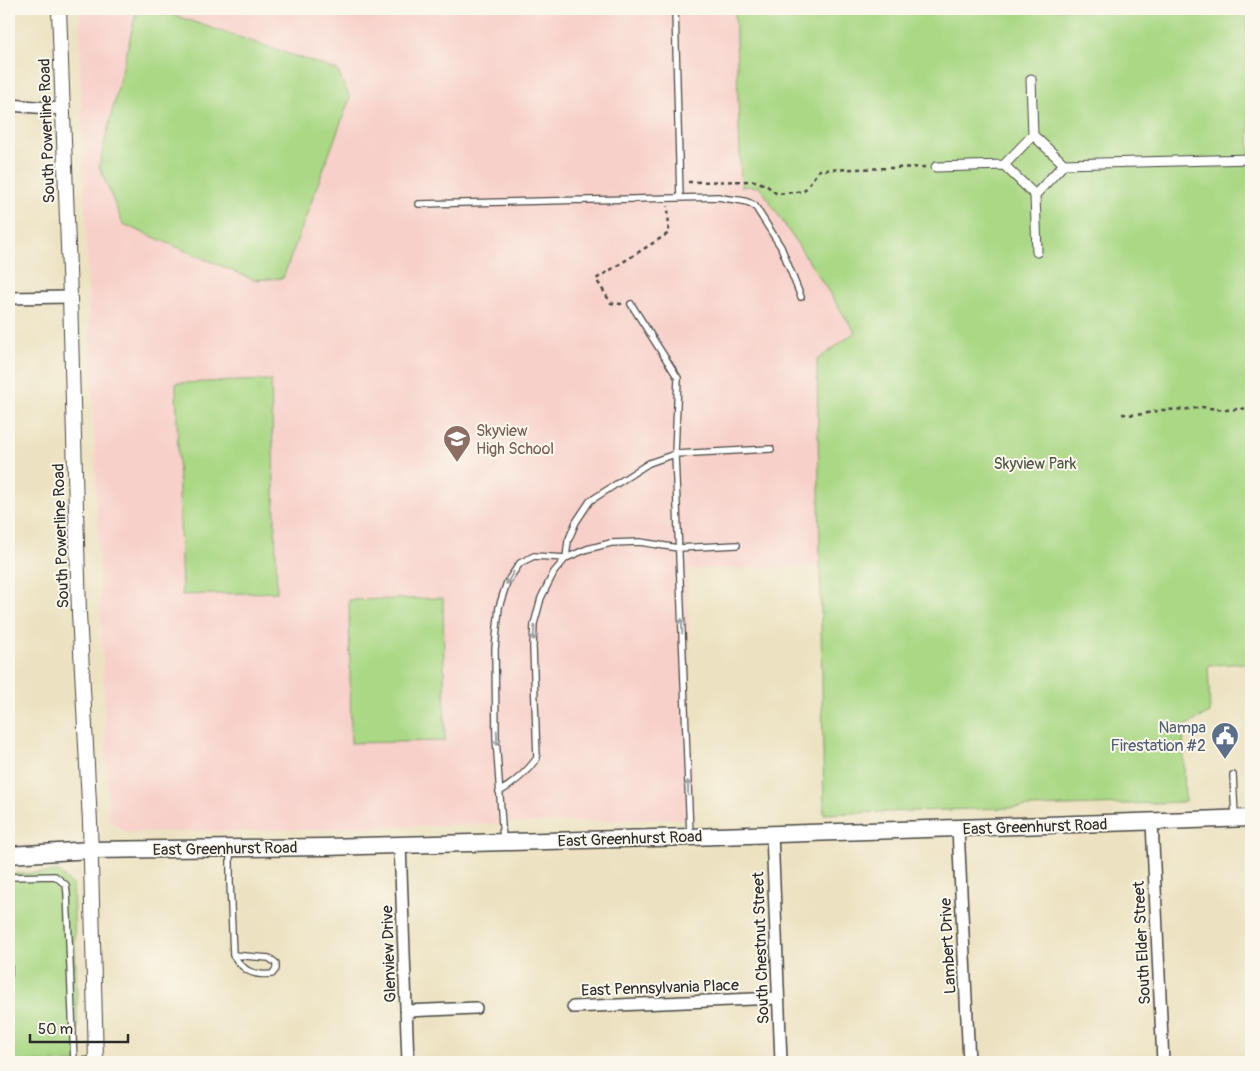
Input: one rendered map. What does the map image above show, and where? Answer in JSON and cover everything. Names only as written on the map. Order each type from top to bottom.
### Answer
[{"type":"main road","name":"East Greenhurst Road","points":[[9,856],[90,850],[690,837],[1243,819]]},
{"type":"street","name":"South Powerline Road","points":[[59,9],[96,1061]]},
{"type":"street","points":[[1031,79],[1033,135],[1064,164],[1251,159]]},
{"type":"street","points":[[9,106],[62,109]]},
{"type":"street","points":[[936,167],[1004,165],[1033,135]]},
{"type":"street","points":[[1035,195],[1064,164]]},
{"type":"street","points":[[1004,165],[1035,195],[1037,252]]},
{"type":"street","points":[[9,298],[70,297]]},
{"type":"street","name":"South Elder Street","points":[[1152,822],[1163,1062]]},
{"type":"street","name":"Lambert Drive","points":[[958,828],[969,1062]]},
{"type":"street","name":"South Chestnut Street","points":[[772,833],[781,1062]]},
{"type":"street","name":"Glenview Drive","points":[[400,844],[408,1062]]},
{"type":"street","name":"East Pennsylvania Place","points":[[573,1007],[778,998]]},
{"type":"street","points":[[406,1011],[476,1008]]},
{"type":"lane","points":[[674,9],[680,198]]},
{"type":"lane","points":[[419,204],[719,197],[750,202],[755,206],[781,248],[801,297]]},
{"type":"lane","points":[[631,304],[678,378],[675,454],[690,837]]},
{"type":"lane","points":[[566,558],[568,541],[576,522],[590,501],[649,463],[675,454],[771,449]]},
{"type":"lane","points":[[499,792],[515,783],[529,770],[537,758],[533,647],[534,624],[541,598],[554,572],[566,558],[587,549],[611,543],[640,542],[678,548],[737,545]]},
{"type":"lane","points":[[503,842],[496,738],[495,649],[498,607],[507,582],[520,563],[534,556],[566,558]]},
{"type":"lane","points":[[1233,775],[1243,819]]},
{"type":"lane","points":[[230,848],[233,955],[240,965],[249,972],[261,975],[272,974],[276,969],[276,963],[269,958],[233,955]]},
{"type":"lane","points":[[9,876],[55,876],[66,885],[74,1061]]},
{"type":"lane","points":[[9,964],[9,975]]},
{"type":"lane","points":[[61,1062],[96,1061]]},
{"type":"path","points":[[679,182],[756,181],[766,185],[777,194],[781,194],[804,191],[819,170],[936,167]]},
{"type":"path","points":[[631,304],[611,303],[596,279],[669,233],[667,198]]},
{"type":"path","points":[[1122,414],[1137,415],[1162,410],[1202,407],[1231,410],[1251,408]]},
{"type":"shaded area","name":"Skyview High School","points":[[80,9],[735,9],[741,186],[760,187],[855,332],[817,360],[820,566],[687,570],[694,818],[255,831],[126,832],[109,820],[80,71]]},
{"type":"green space","points":[[137,9],[155,9],[337,70],[350,98],[283,278],[254,280],[123,224],[99,166]]},
{"type":"green space","name":"Skyview Park","points":[[735,9],[1246,9],[1251,219],[1251,663],[1208,665],[1210,713],[1183,727],[1185,802],[824,814],[817,360],[855,332],[760,187],[741,186]]},
{"type":"green space","points":[[271,380],[277,592],[182,595],[176,383]]},
{"type":"green space","points":[[443,598],[445,741],[351,743],[349,600]]},
{"type":"green space","points":[[59,872],[73,886],[79,1062],[9,1062],[9,874]]},
{"type":"place","name":"Skyview High School","points":[[457,463]]},
{"type":"place","name":"Nampa Firestation #2","points":[[1225,760]]}]
